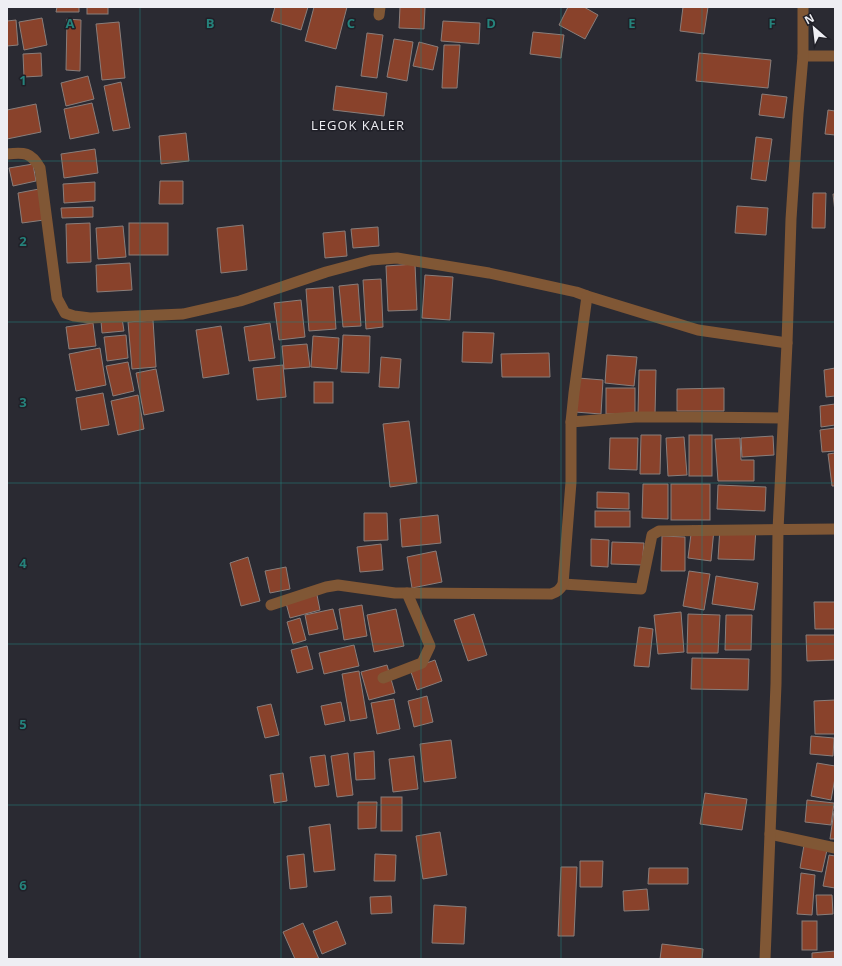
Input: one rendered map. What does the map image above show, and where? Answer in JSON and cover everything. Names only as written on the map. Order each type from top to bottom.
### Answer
[{"type":"street","points":[[765,959],[776,684],[778,530],[791,220],[803,56],[803,7]]},
{"type":"street","points":[[803,56],[835,56]]},
{"type":"street","points":[[7,154],[19,153],[32,156],[40,168],[57,298],[65,313],[74,316],[90,318],[183,314],[240,301],[326,272],[370,260],[397,258],[488,273],[576,292],[698,330],[787,343]]},
{"type":"street","points":[[271,605],[326,587],[338,585],[395,593],[551,594],[560,590],[563,584],[571,482],[574,393],[587,296]]},
{"type":"street","points":[[572,422],[635,417],[783,418]]},
{"type":"street","points":[[563,584],[642,589],[652,535],[659,531],[835,529]]},
{"type":"street","points":[[383,678],[422,662],[430,646],[407,593]]},
{"type":"street","points":[[770,834],[835,848]]},
{"type":"building","points":[[57,7],[79,7],[79,12],[56,12]]},
{"type":"building","points":[[87,7],[108,7],[108,14],[87,14]]},
{"type":"building","points":[[275,7],[308,7],[301,30],[271,21]]},
{"type":"building","points":[[314,7],[347,7],[336,49],[305,41]]},
{"type":"building","points":[[400,7],[425,7],[424,29],[399,28]]},
{"type":"building","points":[[568,7],[584,7],[598,15],[585,39],[559,25]]},
{"type":"building","points":[[683,7],[708,7],[704,34],[680,31]]},
{"type":"building","points":[[42,18],[47,45],[24,50],[19,22]]},
{"type":"building","points":[[67,19],[81,20],[80,71],[66,70]]},
{"type":"building","points":[[16,20],[18,45],[7,46],[7,21]]},
{"type":"building","points":[[443,21],[480,23],[479,44],[441,41]]},
{"type":"building","points":[[119,22],[125,78],[102,80],[96,24]]},
{"type":"building","points":[[533,32],[564,35],[561,58],[530,54]]},
{"type":"building","points":[[367,33],[383,35],[377,78],[361,76]]},
{"type":"building","points":[[394,39],[413,42],[407,81],[387,77]]},
{"type":"building","points":[[419,42],[438,47],[433,70],[413,66]]},
{"type":"building","points":[[444,45],[460,45],[457,88],[442,88]]},
{"type":"building","points":[[41,53],[42,76],[24,77],[23,54]]},
{"type":"building","points":[[699,53],[771,60],[768,88],[696,81]]},
{"type":"building","points":[[88,76],[94,99],[66,106],[61,83]]},
{"type":"building","points":[[121,82],[130,128],[113,131],[104,86]]},
{"type":"building","points":[[336,86],[387,93],[384,116],[333,110]]},
{"type":"building","points":[[762,94],[787,97],[784,118],[759,115]]},
{"type":"building","points":[[92,103],[99,133],[70,139],[64,109]]},
{"type":"building","points":[[36,104],[41,132],[7,139],[7,110]]},
{"type":"building","points":[[828,110],[835,111],[835,135],[825,134]]},
{"type":"building","points":[[186,133],[189,161],[161,164],[159,136]]},
{"type":"building","points":[[756,137],[772,139],[766,181],[751,179]]},
{"type":"building","points":[[95,149],[98,173],[64,178],[61,154]]},
{"type":"building","points":[[33,164],[36,181],[13,186],[9,168]]},
{"type":"building","points":[[160,181],[183,181],[183,204],[159,204]]},
{"type":"building","points":[[95,182],[95,201],[64,203],[63,184]]},
{"type":"building","points":[[39,189],[44,220],[22,223],[18,193]]},
{"type":"building","points":[[813,193],[826,193],[825,228],[812,228]]},
{"type":"building","points":[[833,194],[835,194],[835,212]]},
{"type":"building","points":[[737,206],[768,208],[766,235],[735,233]]},
{"type":"building","points":[[93,207],[93,217],[62,218],[61,208]]},
{"type":"building","points":[[90,223],[91,262],[67,263],[66,224]]},
{"type":"building","points":[[129,223],[168,223],[168,255],[129,255]]},
{"type":"building","points":[[243,225],[247,270],[221,273],[217,228]]},
{"type":"building","points":[[123,226],[126,257],[98,259],[96,228]]},
{"type":"building","points":[[378,227],[379,246],[353,248],[351,229]]},
{"type":"building","points":[[345,231],[347,256],[325,258],[323,233]]},
{"type":"building","points":[[130,263],[132,290],[97,292],[96,265]]},
{"type":"building","points":[[415,264],[417,310],[388,311],[386,266]]},
{"type":"building","points":[[425,275],[453,277],[450,320],[422,318]]},
{"type":"building","points":[[381,279],[383,327],[366,329],[363,280]]},
{"type":"building","points":[[358,284],[361,326],[343,327],[339,286]]},
{"type":"building","points":[[333,287],[336,329],[309,331],[306,289]]},
{"type":"building","points":[[301,300],[305,337],[279,340],[274,303]]},
{"type":"building","points":[[122,318],[124,331],[102,333],[101,321]]},
{"type":"building","points":[[153,320],[156,367],[132,369],[128,322]]},
{"type":"building","points":[[93,323],[96,346],[69,349],[66,327]]},
{"type":"building","points":[[270,323],[275,358],[249,361],[244,327]]},
{"type":"building","points":[[221,326],[229,374],[203,378],[196,330]]},
{"type":"building","points":[[463,332],[494,333],[492,363],[462,362]]},
{"type":"building","points":[[126,335],[128,358],[107,361],[104,337]]},
{"type":"building","points":[[343,335],[370,336],[369,373],[341,372]]},
{"type":"building","points":[[313,336],[339,338],[337,369],[311,367]]},
{"type":"building","points":[[307,344],[310,367],[284,369],[282,346]]},
{"type":"building","points":[[100,348],[106,385],[76,391],[69,354]]},
{"type":"building","points":[[549,353],[550,377],[502,377],[501,354]]},
{"type":"building","points":[[607,355],[637,357],[634,386],[605,383]]},
{"type":"building","points":[[381,357],[401,359],[399,388],[379,387]]},
{"type":"building","points":[[128,362],[134,391],[113,396],[106,366]]},
{"type":"building","points":[[283,365],[286,397],[257,400],[253,368]]},
{"type":"building","points":[[835,368],[835,396],[826,397],[824,370]]},
{"type":"building","points":[[156,369],[164,411],[144,415],[136,373]]},
{"type":"building","points":[[639,370],[656,370],[655,415],[638,415]]},
{"type":"building","points":[[578,378],[603,380],[601,414],[575,412]]},
{"type":"building","points":[[314,382],[333,382],[333,403],[314,403]]},
{"type":"building","points":[[606,388],[635,388],[635,414],[606,414]]},
{"type":"building","points":[[724,388],[724,411],[677,411],[677,389]]},
{"type":"building","points":[[103,393],[109,425],[81,430],[76,398]]},
{"type":"building","points":[[138,395],[144,429],[118,435],[111,401]]},
{"type":"building","points":[[835,404],[835,425],[821,427],[820,406]]},
{"type":"building","points":[[409,421],[417,483],[390,487],[383,424]]},
{"type":"building","points":[[835,428],[835,451],[822,452],[820,430]]},
{"type":"building","points":[[641,435],[661,435],[660,474],[640,474]]},
{"type":"building","points":[[689,435],[712,435],[712,476],[689,476]]},
{"type":"building","points":[[773,436],[774,455],[742,457],[741,438]]},
{"type":"building","points":[[684,437],[687,475],[668,476],[666,438]]},
{"type":"building","points":[[610,438],[638,438],[637,470],[609,469]]},
{"type":"building","points":[[740,438],[741,460],[754,460],[754,481],[718,481],[715,439]]},
{"type":"building","points":[[835,453],[835,486],[832,486],[828,454]]},
{"type":"building","points":[[643,484],[668,484],[668,519],[642,518]]},
{"type":"building","points":[[671,484],[710,484],[710,520],[671,520]]},
{"type":"building","points":[[718,485],[766,487],[765,511],[717,509]]},
{"type":"building","points":[[597,492],[629,493],[629,509],[597,508]]},
{"type":"building","points":[[595,511],[630,511],[630,527],[595,527]]},
{"type":"building","points":[[364,513],[387,513],[388,540],[364,541]]},
{"type":"building","points":[[438,515],[441,543],[402,547],[400,519]]},
{"type":"building","points":[[692,526],[714,529],[711,561],[688,558]]},
{"type":"building","points":[[720,527],[756,528],[754,560],[718,559]]},
{"type":"building","points":[[662,536],[685,537],[685,571],[661,571]]},
{"type":"building","points":[[591,539],[609,540],[608,567],[591,566]]},
{"type":"building","points":[[612,542],[644,543],[642,565],[611,564]]},
{"type":"building","points":[[381,544],[383,570],[360,572],[357,547]]},
{"type":"building","points":[[436,551],[442,582],[412,588],[407,557]]},
{"type":"building","points":[[248,557],[260,601],[241,606],[230,563]]},
{"type":"building","points":[[286,567],[290,589],[270,593],[265,571]]},
{"type":"building","points":[[689,571],[710,574],[704,610],[683,606]]},
{"type":"building","points":[[716,576],[758,583],[754,610],[712,604]]},
{"type":"building","points":[[317,595],[320,610],[290,618],[286,603]]},
{"type":"building","points":[[814,602],[835,602],[835,629],[815,629]]},
{"type":"building","points":[[362,605],[367,636],[344,640],[339,609]]},
{"type":"building","points":[[333,609],[338,629],[309,635],[305,615]]},
{"type":"building","points":[[396,609],[404,646],[374,652],[367,615]]},
{"type":"building","points":[[681,612],[684,652],[658,654],[654,615]]},
{"type":"building","points":[[474,614],[487,655],[468,661],[454,620]]},
{"type":"building","points":[[688,614],[720,615],[718,653],[687,653]]},
{"type":"building","points":[[726,615],[752,615],[751,650],[725,650]]},
{"type":"building","points":[[300,618],[306,640],[293,644],[287,622]]},
{"type":"building","points":[[639,627],[653,629],[649,667],[634,666]]},
{"type":"building","points":[[806,635],[835,635],[835,660],[807,661]]},
{"type":"building","points":[[354,645],[359,666],[324,674],[319,653]]},
{"type":"building","points":[[307,646],[313,669],[297,673],[291,650]]},
{"type":"building","points":[[692,658],[749,659],[748,690],[691,689]]},
{"type":"building","points":[[435,660],[442,681],[417,690],[410,669]]},
{"type":"building","points":[[387,665],[395,693],[369,700],[361,672]]},
{"type":"building","points":[[359,671],[367,718],[350,721],[342,674]]},
{"type":"building","points":[[427,696],[433,722],[414,727],[408,701]]},
{"type":"building","points":[[394,699],[400,729],[377,734],[371,703]]},
{"type":"building","points":[[835,700],[835,734],[815,734],[814,701]]},
{"type":"building","points":[[341,702],[345,721],[325,725],[321,706]]},
{"type":"building","points":[[271,704],[279,735],[265,738],[257,707]]},
{"type":"building","points":[[811,736],[834,738],[833,756],[810,754]]},
{"type":"building","points":[[451,740],[456,778],[424,782],[420,744]]},
{"type":"building","points":[[374,751],[375,779],[356,780],[354,753]]},
{"type":"building","points":[[348,753],[353,795],[337,797],[331,756]]},
{"type":"building","points":[[325,755],[329,785],[315,787],[310,757]]},
{"type":"building","points":[[414,756],[418,789],[393,792],[389,759]]},
{"type":"building","points":[[817,763],[835,766],[835,778],[831,800],[811,796]]},
{"type":"building","points":[[283,773],[287,801],[274,803],[270,775]]},
{"type":"building","points":[[705,793],[747,799],[742,830],[700,824]]},
{"type":"building","points":[[381,797],[402,797],[402,831],[381,831]]},
{"type":"building","points":[[807,800],[834,803],[831,825],[805,822]]},
{"type":"building","points":[[358,802],[377,802],[376,828],[358,829]]},
{"type":"building","points":[[834,811],[835,839],[830,839]]},
{"type":"building","points":[[330,824],[335,870],[314,872],[309,827]]},
{"type":"building","points":[[440,832],[447,875],[423,879],[416,836]]},
{"type":"building","points":[[804,845],[827,850],[822,872],[800,868]]},
{"type":"building","points":[[304,854],[307,887],[290,889],[287,856]]},
{"type":"building","points":[[375,854],[396,855],[395,881],[374,881]]},
{"type":"building","points":[[829,855],[835,856],[835,888],[823,886]]},
{"type":"building","points":[[580,861],[603,861],[602,887],[580,887]]},
{"type":"building","points":[[561,867],[577,867],[574,936],[558,936]]},
{"type":"building","points":[[649,868],[688,868],[688,884],[648,884]]},
{"type":"building","points":[[801,873],[815,875],[812,915],[797,914]]},
{"type":"building","points":[[647,889],[649,910],[624,911],[623,891]]},
{"type":"building","points":[[816,895],[832,895],[833,914],[817,915]]},
{"type":"building","points":[[391,896],[392,913],[371,914],[370,897]]},
{"type":"building","points":[[434,905],[466,907],[464,944],[432,943]]},
{"type":"building","points":[[337,921],[346,944],[322,954],[313,931]]},
{"type":"building","points":[[802,921],[817,921],[817,950],[802,950]]},
{"type":"building","points":[[303,923],[319,959],[295,959],[283,932]]},
{"type":"building","points":[[662,944],[703,949],[702,959],[660,959]]},
{"type":"building","points":[[835,951],[835,959],[812,959],[812,953]]},
{"type":"district","name":"LEGOK KALER","points":[[358,125]]}]
